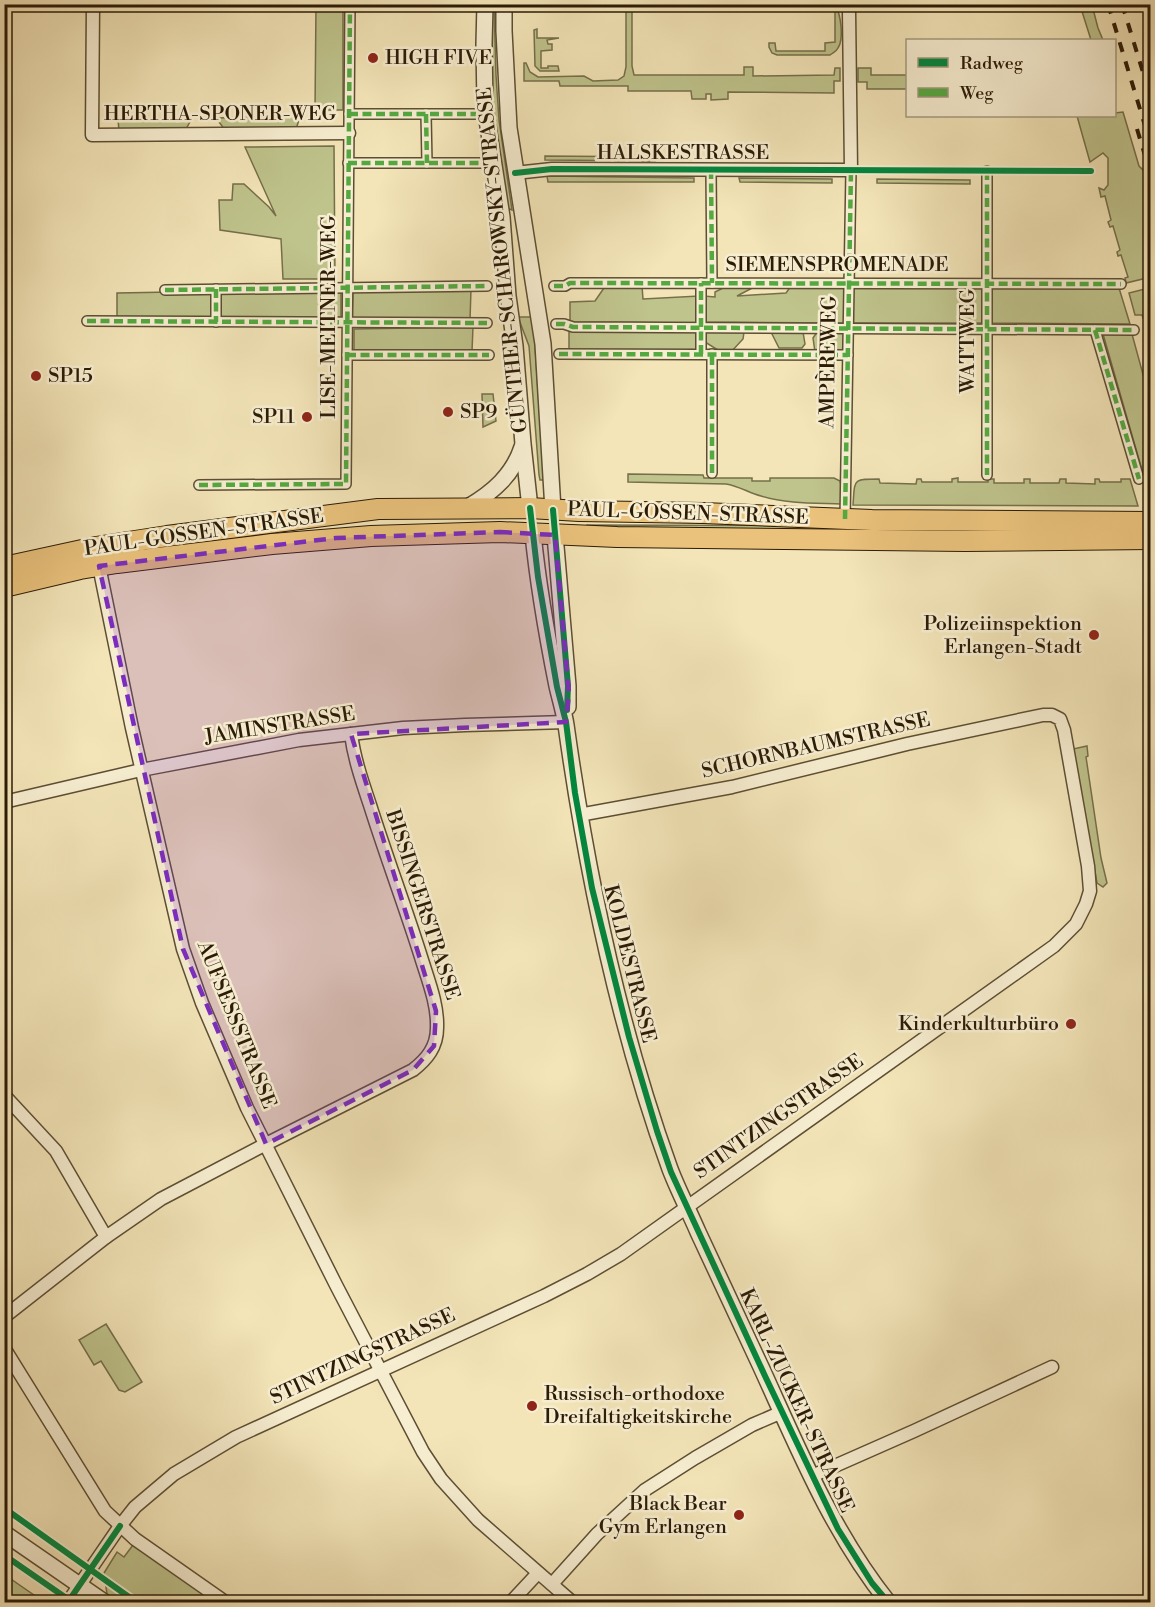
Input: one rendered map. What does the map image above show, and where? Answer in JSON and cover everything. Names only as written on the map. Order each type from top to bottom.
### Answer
[{"type":"main road","name":"PAUL-GOSSEN-STRASSE","points":[[4,567],[96,547],[378,509],[530,508],[845,519],[1150,522]]},
{"type":"main road","name":"KOLDESTRASSE","points":[[530,508],[533,534]]},
{"type":"main road","name":"GÜNTHER-SCHAROWSKY-STRASSE","points":[[553,510],[555,535]]},
{"type":"main road","points":[[330,515],[341,520],[343,525],[343,532],[336,538]]},
{"type":"main road","points":[[980,521],[981,541]]},
{"type":"main road","name":"PAUL-GOSSEN-STRASSE","points":[[4,587],[99,566],[336,538],[500,532],[626,538],[981,541],[1150,539]]},
{"type":"street","name":"HERTHA-SPONER-WEG","points":[[93,4],[92,135],[349,133]]},
{"type":"street","name":"LISE-MEITNER-WEG","points":[[200,485],[346,484],[350,4]]},
{"type":"street","points":[[477,4],[484,44]]},
{"type":"street","name":"GÜNTHER-SCHAROWSKY-STRASSE","points":[[485,4],[485,107],[502,217],[530,508]]},
{"type":"street","name":"GÜNTHER-SCHAROWSKY-STRASSE","points":[[504,4],[507,98],[515,173],[543,344],[553,510]]},
{"type":"street","points":[[847,4],[849,11],[851,170]]},
{"type":"street","name":"HERTHA-SPONER-WEG","points":[[349,114],[476,114]]},
{"type":"street","points":[[426,114],[427,163]]},
{"type":"street","points":[[348,163],[481,163]]},
{"type":"street","name":"HALSKESTRASSE","points":[[515,173],[549,169],[851,170]]},
{"type":"street","points":[[711,170],[712,283]]},
{"type":"street","name":"AMPÈREWEG","points":[[845,519],[851,170]]},
{"type":"street","name":"WATTWEG","points":[[987,171],[987,475]]},
{"type":"street","points":[[502,217],[517,219],[526,233]]},
{"type":"street","name":"SIEMENSPROMENADE","points":[[554,286],[565,286],[570,283],[1121,284]]},
{"type":"street","points":[[701,283],[701,354]]},
{"type":"street","points":[[165,290],[487,286]]},
{"type":"street","points":[[216,290],[216,322]]},
{"type":"street","points":[[87,321],[487,323]]},
{"type":"street","points":[[556,324],[573,327],[1134,330]]},
{"type":"street","points":[[1095,330],[1139,479]]},
{"type":"street","points":[[559,354],[848,355]]},
{"type":"street","points":[[711,473],[712,354]]},
{"type":"street","points":[[347,355],[489,355]]},
{"type":"street","name":"GÜNTHER-SCHAROWSKY-STRASSE","points":[[468,507],[489,494],[506,477],[519,456],[523,444]]},
{"type":"street","name":"KOLDESTRASSE","points":[[533,534],[538,577],[555,675],[566,722],[593,892],[629,1038],[671,1172],[687,1207]]},
{"type":"street","name":"KOLDESTRASSE","points":[[555,535],[569,693],[566,722]]},
{"type":"street","name":"AUFSESSSTRASSE","points":[[99,566],[141,770],[183,949],[202,1003],[247,1108],[336,1286],[423,1452],[441,1479],[478,1520],[572,1602]]},
{"type":"street","name":"SCHORNBAUMSTRASSE","points":[[579,815],[732,787],[907,744],[1043,715],[1052,715],[1060,719]]},
{"type":"street","name":"STINTZINGSTRASSE","points":[[68,1602],[135,1507],[174,1474],[217,1448],[544,1296],[621,1254],[1053,946],[1076,924],[1086,904],[1090,875],[1067,744],[1060,719]]},
{"type":"street","name":"JAMINSTRASSE","points":[[4,802],[141,770],[286,742],[382,730],[566,722]]},
{"type":"street","name":"BISSINGERSTRASSE","points":[[4,1317],[106,1237],[161,1199],[413,1070],[425,1061],[434,1046],[437,1030],[436,1011],[415,937],[367,797],[351,734]]},
{"type":"street","points":[[4,1095],[56,1151],[106,1237]]},
{"type":"street","name":"KARL-ZUCKER-STRASSE","points":[[687,1207],[838,1529],[885,1601]]},
{"type":"street","points":[[4,1348],[100,1504],[135,1539],[225,1602]]},
{"type":"street","name":"KARL-ZUCKER-STRASSE","points":[[812,1476],[1052,1367]]},
{"type":"street","points":[[552,1584],[597,1534],[645,1490],[752,1425],[782,1412]]},
{"type":"street","points":[[4,1533],[104,1602]]},
{"type":"street","points":[[511,1602],[538,1573]]},
{"type":"highlighted area","points":[[500,532],[555,535],[569,693],[566,722],[351,734],[436,1011],[434,1046],[413,1070],[266,1144],[183,949],[99,566],[336,538]]},
{"type":"green space","points":[[316,5],[343,5],[343,110],[315,110]]},
{"type":"green space","points":[[490,5],[494,5],[499,120],[512,210],[507,208],[497,146],[493,107]]},
{"type":"green space","points":[[626,5],[632,5],[634,75],[744,75],[744,67],[753,67],[753,76],[834,75],[835,68],[840,68],[840,81],[834,81],[834,93],[728,92],[728,99],[711,100],[711,94],[706,94],[706,99],[692,99],[691,91],[628,91],[628,86],[560,86],[559,81],[524,81],[524,63],[530,72],[538,77],[584,76],[593,81],[618,80],[624,76]]},
{"type":"green space","points":[[824,5],[835,5],[839,14],[841,39],[836,51],[830,55],[777,55],[772,53],[769,43],[775,43],[776,51],[825,51],[825,43],[835,42],[835,11],[827,11]]},
{"type":"green space","points":[[1080,5],[1092,5],[1103,39],[1091,39]]},
{"type":"green space","points":[[537,29],[537,38],[559,38],[547,40],[548,44],[552,44],[552,50],[541,51],[541,68],[558,66],[559,71],[540,71],[535,66],[534,30]]},
{"type":"green space","points":[[858,68],[871,68],[871,75],[906,75],[906,89],[867,89],[867,82],[858,82]]},
{"type":"green space","points":[[1123,112],[1139,166],[1145,172],[1150,188],[1150,318],[1135,315],[1129,293],[1149,288],[1147,278],[1126,283],[1125,278],[1128,277],[1121,255],[1118,256],[1117,252],[1120,250],[1113,226],[1110,227],[1108,222],[1111,220],[1105,196],[1101,197],[1099,188],[1104,190],[1108,185],[1108,158],[1103,153],[1090,162],[1077,117],[1116,117],[1116,113]]},
{"type":"green space","points":[[265,117],[265,121],[272,121],[272,117],[300,117],[296,129],[225,130],[216,118]]},
{"type":"green space","points":[[192,118],[185,131],[119,131],[118,119]]},
{"type":"green space","points":[[334,146],[335,279],[283,279],[281,239],[220,230],[219,200],[232,200],[233,184],[244,184],[276,216],[245,147]]},
{"type":"green space","points":[[545,156],[661,157],[655,161],[545,160]]},
{"type":"green space","points":[[547,176],[694,178],[694,182],[548,182]]},
{"type":"green space","points":[[739,178],[832,179],[832,183],[740,182]]},
{"type":"green space","points":[[877,179],[970,180],[970,184],[877,183]]},
{"type":"green space","points":[[606,285],[642,286],[643,299],[699,296],[699,323],[570,322],[570,302],[595,301]]},
{"type":"green space","points":[[727,286],[756,286],[737,296],[786,293],[791,286],[845,288],[845,323],[705,322],[704,296],[715,297],[715,292]]},
{"type":"green space","points":[[989,287],[1119,288],[1130,324],[989,323]]},
{"type":"green space","points":[[851,288],[982,288],[982,323],[851,323]]},
{"type":"green space","points":[[471,289],[470,320],[352,318],[353,290]]},
{"type":"green space","points":[[341,290],[341,318],[117,318],[117,293]]},
{"type":"green space","points":[[518,317],[531,317],[534,331],[544,480],[540,480],[539,475],[529,346]]},
{"type":"green space","points":[[473,327],[472,351],[354,351],[354,329]]},
{"type":"green space","points":[[698,330],[698,352],[569,352],[569,331]]},
{"type":"green space","points":[[705,332],[744,332],[743,339],[731,352],[721,352],[705,342]]},
{"type":"green space","points":[[771,332],[803,332],[805,344],[802,348],[779,348]]},
{"type":"green space","points":[[817,332],[845,332],[845,353],[815,352],[813,338]]},
{"type":"green space","points":[[1103,334],[1132,334],[1150,400],[1150,498]]},
{"type":"green space","points":[[482,394],[493,394],[496,421],[483,427]]},
{"type":"green space","points":[[628,474],[703,475],[704,478],[752,478],[752,481],[770,481],[770,478],[834,478],[840,481],[842,488],[841,504],[801,503],[771,499],[726,484],[628,482]]},
{"type":"green space","points":[[958,478],[958,482],[988,482],[988,479],[994,479],[994,483],[1024,483],[1024,479],[1030,479],[1030,483],[1059,483],[1060,479],[1066,479],[1066,483],[1095,484],[1095,479],[1099,479],[1100,482],[1121,482],[1121,479],[1130,479],[1138,506],[853,505],[855,485],[859,480],[879,479],[880,483],[916,484],[917,479],[921,479],[922,482],[952,482],[952,479]]},
{"type":"green space","points":[[587,525],[958,526],[959,535],[587,530]]},
{"type":"green space","points":[[1087,746],[1088,756],[1086,757],[1101,858],[1107,883],[1103,887],[1097,883],[1073,749]]},
{"type":"green space","points":[[106,1324],[142,1382],[125,1392],[119,1390],[101,1361],[94,1365],[79,1340]]},
{"type":"green space","points":[[133,1545],[216,1602],[120,1602],[107,1594],[104,1573],[117,1552],[124,1557]]},
{"type":"green space","points":[[5,1575],[44,1602],[5,1602]]},
{"type":"railway","points":[[1108,4],[1150,142]]},
{"type":"railway","points":[[1122,4],[1150,95]]},
{"type":"railway","points":[[1137,129],[1150,172]]},
{"type":"marked path","points":[[199,485],[346,484],[350,4]]},
{"type":"marked path","points":[[349,114],[476,114]]},
{"type":"marked path","points":[[426,114],[427,163]]},
{"type":"marked path","points":[[348,163],[481,163]]},
{"type":"marked path","points":[[711,170],[712,283]]},
{"type":"marked path","points":[[845,519],[851,170]]},
{"type":"marked path","points":[[987,171],[987,475]]},
{"type":"marked path","points":[[554,286],[565,286],[570,283],[1121,284]]},
{"type":"marked path","points":[[701,283],[701,354]]},
{"type":"marked path","points":[[165,290],[487,286]]},
{"type":"marked path","points":[[216,289],[216,322]]},
{"type":"marked path","points":[[87,321],[487,323]]},
{"type":"marked path","points":[[556,324],[573,327],[1134,330]]},
{"type":"marked path","points":[[1095,330],[1139,479]]},
{"type":"marked path","points":[[559,354],[848,355]]},
{"type":"marked path","points":[[712,354],[712,473]]},
{"type":"marked path","points":[[347,355],[489,355]]},
{"type":"cycle path","points":[[515,173],[552,169],[1091,171]]},
{"type":"cycle path","points":[[530,508],[538,577],[557,687],[566,722],[575,793],[592,888],[629,1037],[657,1131],[671,1172],[838,1529],[872,1583],[888,1602]]},
{"type":"cycle path","points":[[553,510],[568,686],[567,710]]},
{"type":"cycle path","points":[[4,1508],[136,1602]]},
{"type":"cycle path","points":[[68,1602],[120,1526]]},
{"type":"cycle path","points":[[4,1555],[72,1602]]},
{"type":"place","name":"HIGH FIVE","points":[[373,58]]},
{"type":"place","name":"SP15","points":[[36,376]]},
{"type":"place","name":"SP9","points":[[448,412]]},
{"type":"place","name":"SP11","points":[[307,417]]},
{"type":"place","name":"Polizeiinspektion Erlangen-Stadt","points":[[1094,635]]},
{"type":"place","name":"Kinderkulturbüro","points":[[1071,1024]]},
{"type":"place","name":"Russisch-orthodoxe Dreifaltigkeitskirche","points":[[532,1406]]},
{"type":"place","name":"Black Bear Gym Erlangen","points":[[739,1515]]}]
